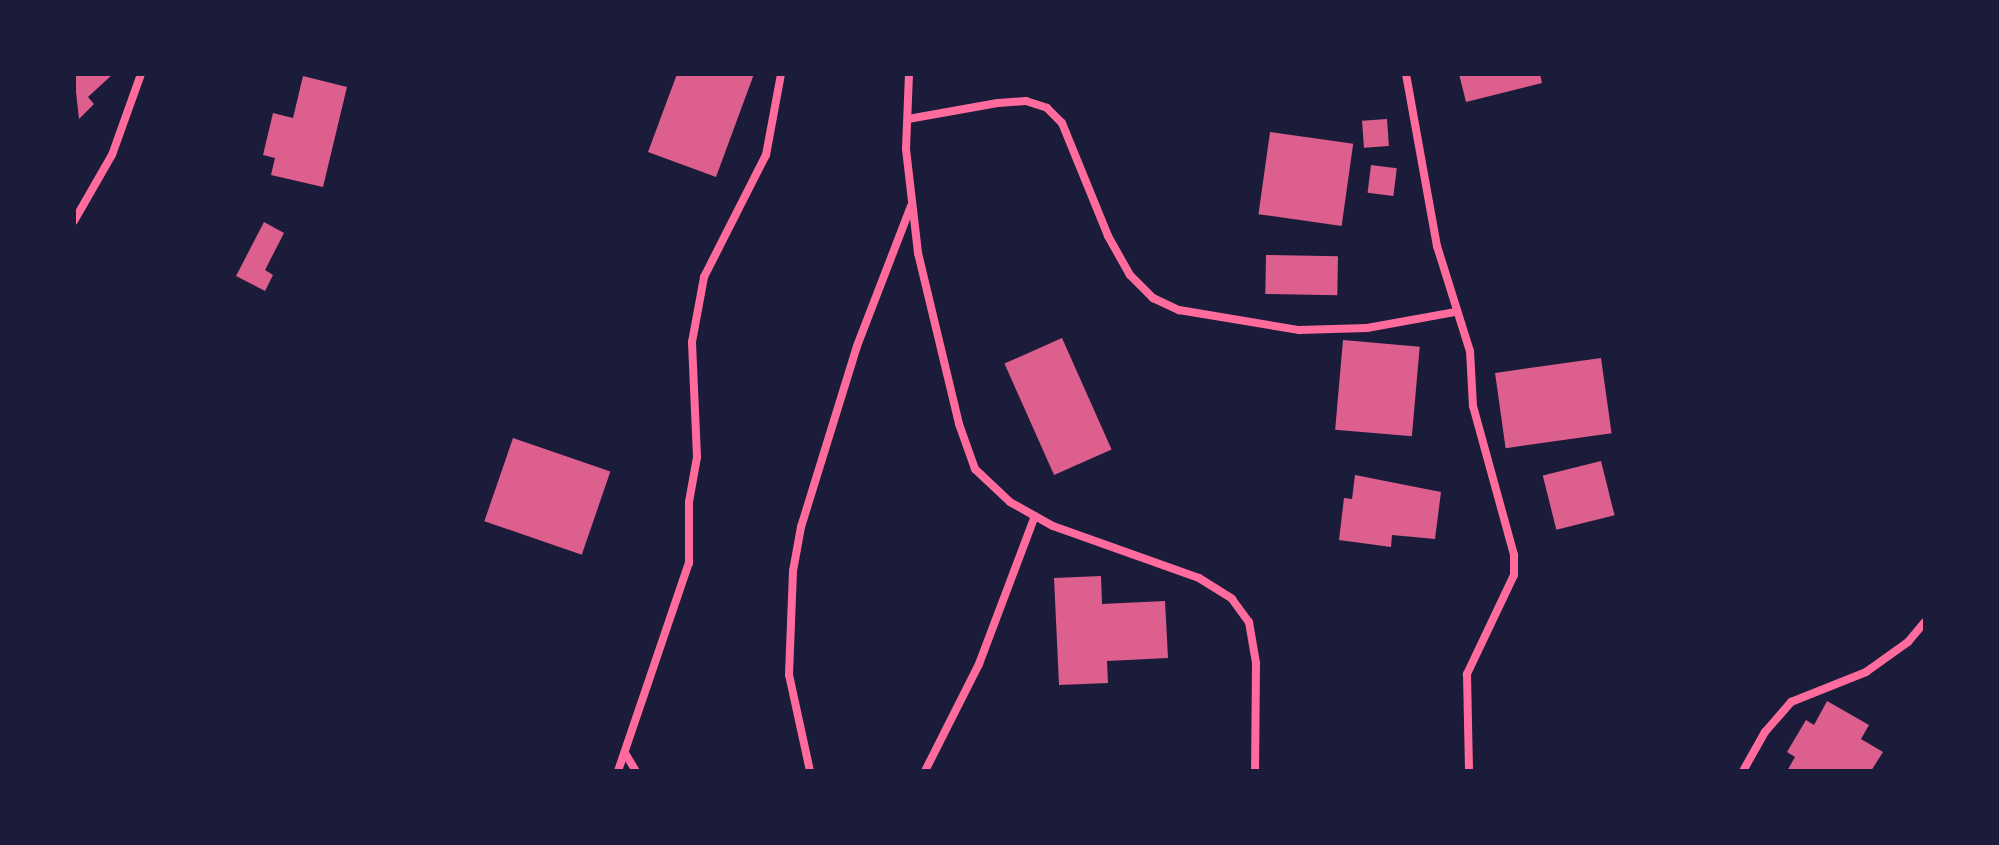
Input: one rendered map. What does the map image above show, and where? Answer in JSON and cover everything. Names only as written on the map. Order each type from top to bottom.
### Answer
[{"type":"street","points":[[74,221],[112,155],[141,74]]},
{"type":"street","points":[[618,771],[689,563],[689,502],[697,457],[692,342],[704,277],[766,155],[781,74]]},
{"type":"street","points":[[909,74],[912,202],[928,305],[975,469],[1010,502],[1035,516],[1199,578],[1232,599],[1249,622],[1256,663],[1255,771]]},
{"type":"street","points":[[1406,74],[1427,202],[1455,312],[1470,351],[1473,406],[1514,555],[1514,575],[1467,674],[1469,771]]},
{"type":"street","points":[[908,119],[998,103],[1026,101],[1047,108],[1062,123],[1108,236],[1130,275],[1153,298],[1179,310],[1299,330],[1367,328],[1455,312]]},
{"type":"street","points":[[810,771],[789,675],[793,571],[801,527],[857,346],[912,202]]},
{"type":"street","points":[[925,771],[979,664],[1035,516]]},
{"type":"street","points":[[1743,771],[1765,732],[1791,702],[1866,672],[1908,642],[1925,622]]},
{"type":"street","points":[[625,753],[636,771]]},
{"type":"building","points":[[74,74],[113,74],[88,97],[94,104],[79,119]]},
{"type":"building","points":[[677,74],[754,74],[716,177],[648,152]]},
{"type":"building","points":[[1459,74],[1540,74],[1542,83],[1466,102]]},
{"type":"building","points":[[303,76],[347,87],[323,187],[271,175],[275,158],[263,155],[273,113],[293,118]]},
{"type":"building","points":[[1387,119],[1389,146],[1364,148],[1362,121]]},
{"type":"building","points":[[1270,132],[1353,144],[1342,226],[1258,214]]},
{"type":"building","points":[[1371,165],[1397,168],[1393,196],[1368,193]]},
{"type":"building","points":[[264,222],[284,233],[265,270],[273,275],[265,291],[236,276]]},
{"type":"building","points":[[1266,255],[1338,256],[1337,295],[1265,294]]},
{"type":"building","points":[[1062,338],[1112,449],[1054,475],[1004,364]]},
{"type":"building","points":[[1343,340],[1420,347],[1412,436],[1335,430]]},
{"type":"building","points":[[1601,358],[1612,433],[1506,448],[1495,373]]},
{"type":"building","points":[[513,438],[610,472],[582,555],[484,521]]},
{"type":"building","points":[[1601,461],[1615,515],[1556,530],[1543,476]]},
{"type":"building","points":[[1355,475],[1441,492],[1435,539],[1392,535],[1391,547],[1339,540],[1344,498],[1352,499]]},
{"type":"building","points":[[1101,576],[1102,604],[1165,601],[1168,658],[1107,661],[1108,683],[1059,685],[1054,578]]},
{"type":"building","points":[[1827,701],[1869,725],[1861,739],[1883,752],[1871,771],[1787,771],[1795,757],[1787,752],[1806,720],[1814,725]]}]
